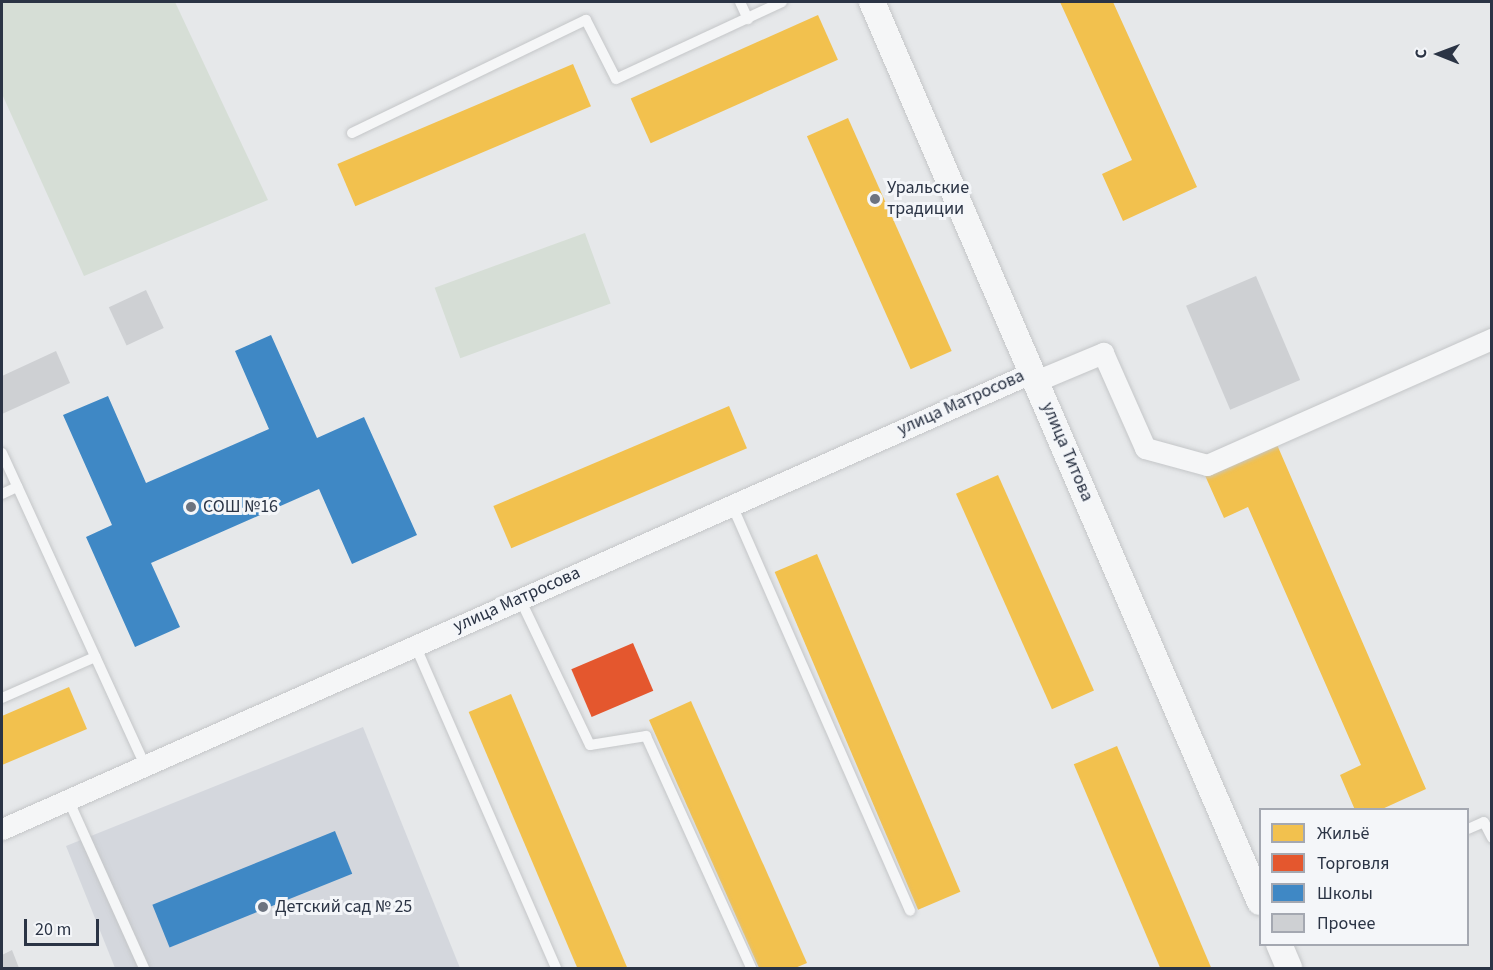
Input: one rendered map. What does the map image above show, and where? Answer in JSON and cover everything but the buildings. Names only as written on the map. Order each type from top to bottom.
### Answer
[{"type":"street","name":"улица Титова","points":[[872,2],[1259,900]]},
{"type":"street","name":"улица Матросова","points":[[2,829],[732,505],[1034,376],[1103,353],[1145,448],[1206,465],[1491,339]]},
{"type":"street","points":[[1279,946],[1289,969]]},
{"type":"lane","points":[[740,2],[748,19]]},
{"type":"lane","points":[[352,133],[586,21],[616,79],[782,2]]},
{"type":"lane","points":[[2,453],[145,765]]},
{"type":"lane","points":[[2,494],[17,487]]},
{"type":"lane","points":[[732,505],[910,911]]},
{"type":"lane","points":[[520,599],[590,745],[646,736],[751,969]]},
{"type":"lane","points":[[416,645],[556,969]]},
{"type":"lane","points":[[2,698],[95,657]]},
{"type":"lane","points":[[69,799],[144,969]]},
{"type":"lane","points":[[1469,828],[1484,822],[1491,838]]},
{"type":"shaded area","points":[[2,2],[175,2],[268,200],[84,276],[2,94]]},
{"type":"shaded area","points":[[585,233],[611,303],[460,358],[435,288]]},
{"type":"shaded area","name":"Детский сад № 25","points":[[363,727],[460,968],[115,968],[66,846]]},
{"type":"place","name":"Уральские традиции","points":[[875,199]]},
{"type":"place","name":"СОШ №16","points":[[191,507]]},
{"type":"place","name":"Детский сад № 25","points":[[263,907]]}]
